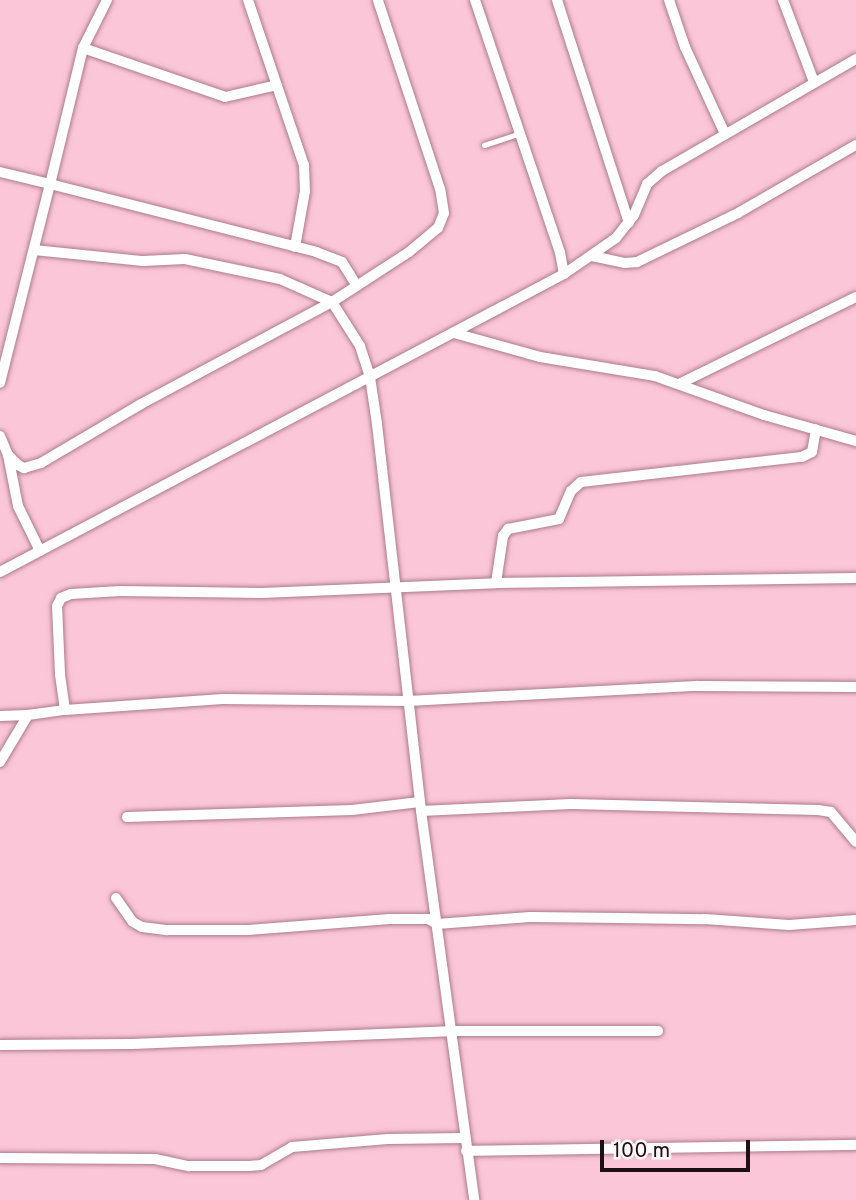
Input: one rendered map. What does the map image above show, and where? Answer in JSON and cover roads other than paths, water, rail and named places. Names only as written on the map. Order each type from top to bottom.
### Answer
[{"type":"street","points":[[0,383],[83,48],[107,0]]},
{"type":"street","points":[[248,0],[294,131],[306,178],[295,247]]},
{"type":"street","points":[[12,484],[24,468],[48,460],[153,397],[332,302],[431,237],[444,213],[431,154],[378,0]]},
{"type":"street","points":[[475,0],[521,133],[564,274]]},
{"type":"street","points":[[557,0],[629,223]]},
{"type":"street","points":[[669,0],[685,47],[725,134]]},
{"type":"street","points":[[783,0],[814,82]]},
{"type":"street","points":[[83,48],[225,97],[277,85]]},
{"type":"street","points":[[0,572],[564,274],[612,242],[629,223],[642,192],[653,178],[856,59]]},
{"type":"street","points":[[592,256],[625,263],[637,261],[738,213],[856,145]]},
{"type":"street","points":[[0,172],[295,247],[342,262],[352,273],[356,286]]},
{"type":"street","points":[[34,250],[143,261],[185,259],[280,279],[332,302],[360,346],[370,377],[449,1031],[474,1200]]},
{"type":"street","points":[[681,383],[856,297]]},
{"type":"street","points":[[454,333],[540,357],[612,368],[681,383],[764,415],[856,441]]},
{"type":"street","points":[[496,583],[503,536],[508,529],[559,519],[571,491],[581,482],[802,457],[814,449],[816,429]]},
{"type":"street","points":[[0,436],[8,455],[12,484],[26,527],[40,551]]},
{"type":"street","points":[[8,455],[24,468]]},
{"type":"street","points":[[65,710],[60,674],[57,606],[63,596],[89,592],[262,593],[395,585],[856,578]]},
{"type":"street","points":[[0,716],[223,699],[408,701],[697,686],[856,687]]},
{"type":"street","points":[[0,762],[28,715]]},
{"type":"street","points":[[127,817],[571,804],[818,810],[830,811],[856,842]]},
{"type":"street","points":[[116,898],[133,922],[168,930],[248,930],[390,919],[428,919],[437,924],[530,918],[705,919],[789,925],[856,920]]},
{"type":"street","points":[[0,1045],[132,1044],[449,1031],[658,1031]]},
{"type":"street","points":[[0,1158],[155,1159],[188,1166],[249,1166],[261,1165],[292,1147],[388,1139],[465,1138]]},
{"type":"street","points":[[466,1151],[856,1144]]},
{"type":"lane","points":[[484,145],[521,133]]}]
